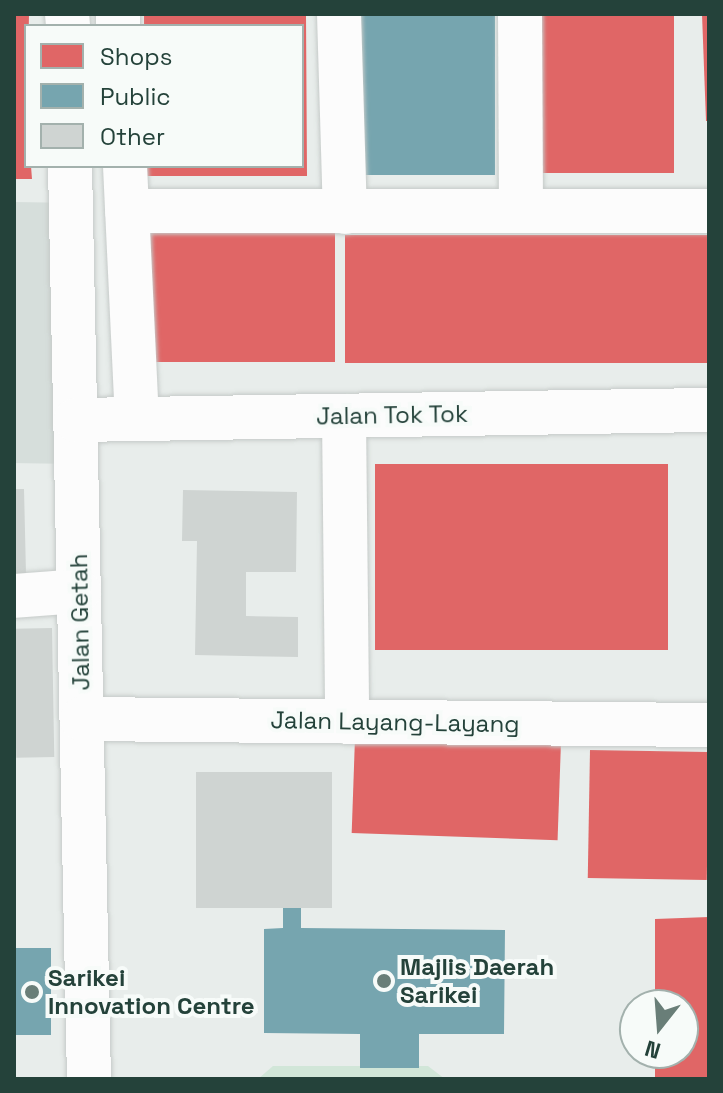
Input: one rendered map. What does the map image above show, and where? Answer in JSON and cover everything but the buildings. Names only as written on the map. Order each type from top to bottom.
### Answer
[{"type":"street","points":[[339,14],[345,212]]},
{"type":"street","points":[[520,14],[521,211]]},
{"type":"street","name":"Jalan Getah","points":[[70,168],[89,1079]]},
{"type":"street","points":[[125,168],[137,419]]},
{"type":"street","points":[[127,211],[709,211]]},
{"type":"street","name":"Jalan Tok Tok","points":[[76,420],[709,410]]},
{"type":"street","points":[[344,416],[347,722]]},
{"type":"street","points":[[14,596],[79,591]]},
{"type":"street","name":"Jalan Layang-Layang","points":[[82,719],[709,725]]},
{"type":"shaded area","points":[[14,202],[63,203],[58,464],[14,463]]},
{"type":"green space","points":[[273,1066],[428,1066],[445,1079],[258,1079]]},
{"type":"place","name":"Majlis Daerah Sarikei","points":[[384,981]]},
{"type":"place","name":"Sarikei Innovation Centre","points":[[32,992]]}]
